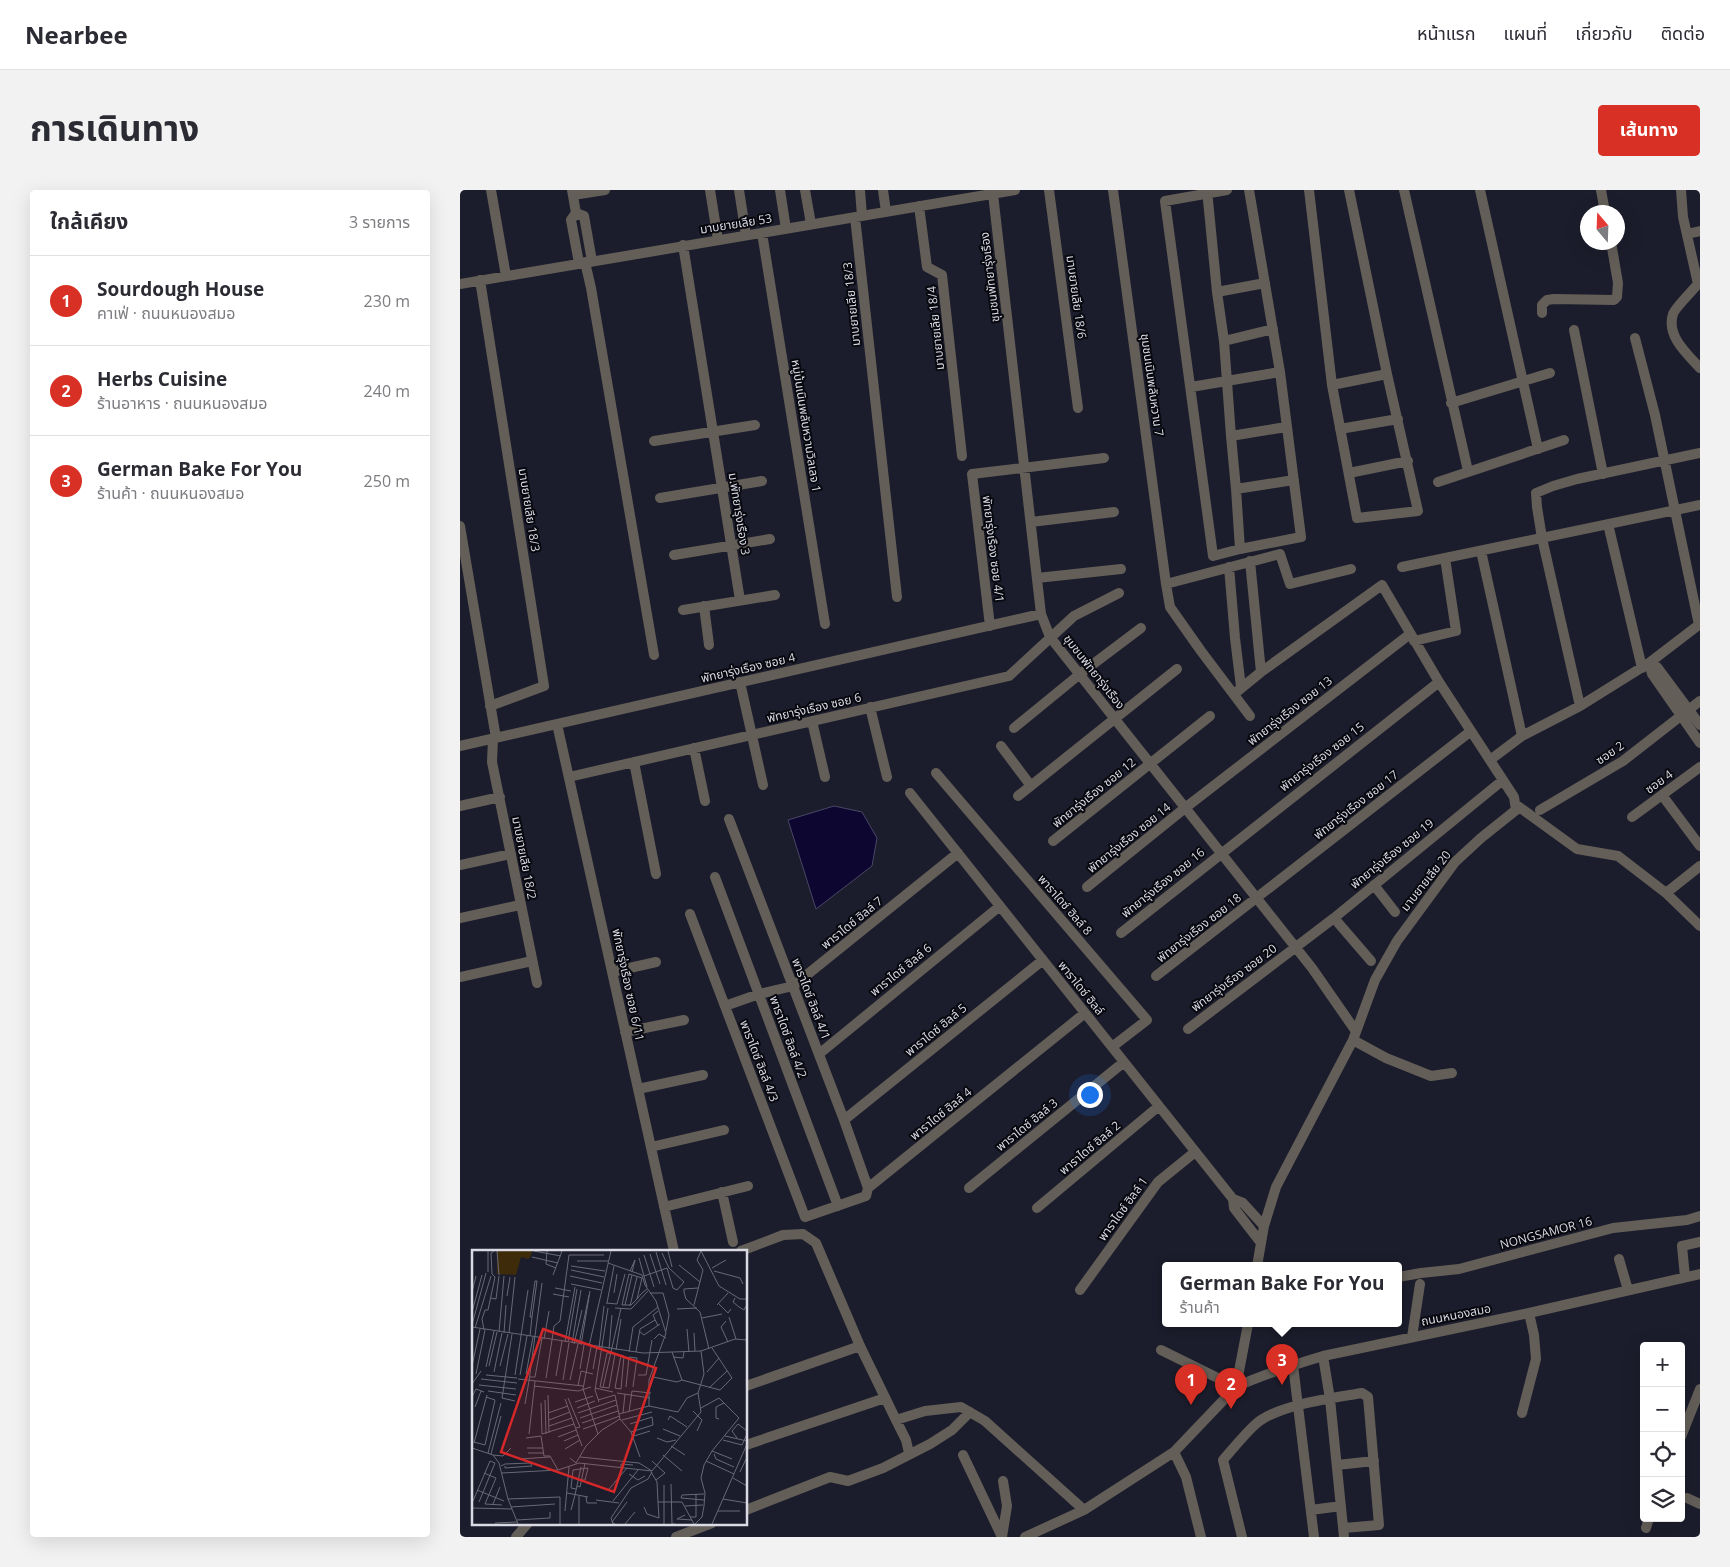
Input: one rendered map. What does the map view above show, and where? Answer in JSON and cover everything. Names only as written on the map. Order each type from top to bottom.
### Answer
[{"type":"street","points":[[491,190],[506,276]]},
{"type":"street","points":[[605,190],[573,192],[576,213],[584,216],[585,262],[592,288],[654,655]]},
{"type":"street","points":[[710,190],[718,240]]},
{"type":"street","points":[[739,190],[746,235]]},
{"type":"street","points":[[780,190],[786,228]]},
{"type":"street","points":[[806,190],[811,224]]},
{"type":"street","name":"มาบยายเลีย 18/3","points":[[860,190],[859,216],[897,597]]},
{"type":"street","points":[[884,190],[886,212]]},
{"type":"street","name":"มาบยายเลีย 53","points":[[460,284],[886,212],[970,194],[993,194],[1015,190]]},
{"type":"street","name":"มาบยายเลีย 18/6","points":[[1049,190],[1078,408]]},
{"type":"street","name":"ชุมชนเนินพลับหวาน 7","points":[[1113,190],[1170,607],[1201,651],[1238,690],[1250,716]]},
{"type":"street","points":[[1226,190],[1165,201],[1213,556],[1301,537],[1280,372],[1249,190]]},
{"type":"street","points":[[1309,190],[1332,385],[1357,518],[1418,511],[1387,374],[1349,190]]},
{"type":"street","points":[[1404,190],[1468,472]]},
{"type":"street","points":[[1480,190],[1538,449]]},
{"type":"street","points":[[1601,190],[1604,205]]},
{"type":"street","points":[[1681,190],[1686,234],[1699,284],[1673,314],[1672,331],[1682,349],[1700,368]]},
{"type":"street","points":[[1207,192],[1224,341],[1240,549]]},
{"type":"street","name":"ชุมชนพัทยารุ่งเรือง","points":[[993,194],[1041,614],[1050,637],[1296,947],[1354,1035]]},
{"type":"street","name":"มาบยายเลีย 18/4","points":[[919,206],[928,268],[942,275],[962,456]]},
{"type":"street","points":[[1686,234],[1700,231]]},
{"type":"street","name":"หมู่บ้นเนินพลับหวานวิลเลจ 1","points":[[762,233],[825,624]]},
{"type":"street","name":"ม.พัทยารุ่งเรือง 3","points":[[683,245],[740,600]]},
{"type":"street","points":[[1542,313],[1542,305],[1547,300],[1614,300],[1617,297],[1618,283],[1612,250]]},
{"type":"street","name":"มาบยายเลีย 18/3","points":[[480,280],[544,686],[490,706]]},
{"type":"street","points":[[1217,292],[1265,283]]},
{"type":"street","points":[[1224,341],[1272,329]]},
{"type":"street","points":[[1574,330],[1603,474]]},
{"type":"street","points":[[1490,760],[1522,736],[1580,706],[1646,666],[1699,625],[1655,415],[1635,338]]},
{"type":"street","points":[[1191,387],[1280,372]]},
{"type":"street","points":[[1451,402],[1550,373]]},
{"type":"street","points":[[1332,385],[1387,374]]},
{"type":"street","points":[[1340,429],[1398,419]]},
{"type":"street","points":[[654,441],[755,425]]},
{"type":"street","points":[[1230,436],[1286,427]]},
{"type":"street","points":[[1438,482],[1564,440]]},
{"type":"street","points":[[1580,706],[1542,538],[1536,507],[1536,493],[1553,486],[1603,474],[1700,454]]},
{"type":"street","points":[[1024,468],[1104,458]]},
{"type":"street","points":[[1349,473],[1408,461]]},
{"type":"street","name":"พัทยารุ่งเรือง ซอย 4/1","points":[[990,626],[972,474],[1024,468]]},
{"type":"street","points":[[1236,489],[1294,480]]},
{"type":"street","points":[[660,498],[762,481]]},
{"type":"street","points":[[1402,567],[1700,505]]},
{"type":"street","points":[[1031,522],[1114,512]]},
{"type":"street","points":[[1608,524],[1646,666]]},
{"type":"street","name":"มาบยายเลีย 18/2","points":[[460,526],[490,706],[494,738],[492,762],[537,982]]},
{"type":"street","points":[[674,555],[770,539]]},
{"type":"street","points":[[1481,551],[1522,736]]},
{"type":"street","points":[[1166,584],[1280,554],[1290,584],[1351,570]]},
{"type":"street","points":[[1412,637],[1456,631],[1445,558]]},
{"type":"street","points":[[1250,561],[1261,672]]},
{"type":"street","points":[[1229,567],[1238,690]]},
{"type":"street","points":[[1037,578],[1121,569]]},
{"type":"street","points":[[1238,690],[1382,586],[1439,682],[1514,797],[1515,804],[1577,849],[1618,856],[1666,893],[1700,926]]},
{"type":"street","name":"พัทยารุ่งเรือง ซอย 6","points":[[569,777],[1008,676],[1074,616],[1119,593]]},
{"type":"street","points":[[683,610],[775,595]]},
{"type":"street","points":[[704,606],[710,645]]},
{"type":"street","name":"พัทยารุ่งเรือง ซอย 4","points":[[460,746],[1041,614]]},
{"type":"street","points":[[1014,728],[1080,674],[1141,628]]},
{"type":"street","name":"พัทยารุ่งเรือง ซอย 13","points":[[1186,808],[1412,637]]},
{"type":"street","points":[[1646,666],[1657,667],[1700,743]]},
{"type":"street","points":[[1018,796],[1177,669]]},
{"type":"street","points":[[740,682],[763,784]]},
{"type":"street","name":"พัทยารุ่งเรือง ซอย 15","points":[[1221,852],[1439,682]]},
{"type":"street","name":"ซอย 2","points":[[1540,810],[1623,761],[1700,701]]},
{"type":"street","points":[[870,707],[887,777]]},
{"type":"street","points":[[1684,712],[1700,725]]},
{"type":"street","name":"พัทยารุ่งเรือง ซอย 12","points":[[1053,841],[1210,716]]},
{"type":"street","points":[[812,721],[825,776]]},
{"type":"street","name":"พัทยารุ่งเรือง ซอย 6/11","points":[[557,724],[674,1250]]},
{"type":"street","name":"พัทยารุ่งเรือง ซอย 17","points":[[1257,898],[1471,731]]},
{"type":"street","points":[[1001,746],[1031,786]]},
{"type":"street","points":[[694,748],[705,801]]},
{"type":"street","points":[[634,762],[656,874]]},
{"type":"street","name":"ซอย 4","points":[[1632,817],[1700,767]]},
{"type":"street","name":"พาราไดซ์ ฮิลล์ 8","points":[[936,773],[1147,1020],[1112,1047]]},
{"type":"street","name":"พัทยารุ่งเรือง ซอย 19","points":[[1296,947],[1503,780]]},
{"type":"street","name":"พาราไดซ์ ฮิลล์","points":[[910,793],[1233,1199],[1243,1203],[1264,1226]]},
{"type":"street","points":[[1662,795],[1700,846]]},
{"type":"street","points":[[460,806],[500,797]]},
{"type":"street","name":"มาบยายเลีย 20","points":[[1258,1262],[1264,1226],[1276,1187],[1354,1035],[1375,980],[1397,941],[1455,862],[1516,810],[1515,804]]},
{"type":"street","name":"พัทยารุ่งเรือง ซอย 14","points":[[1087,887],[1186,808]]},
{"type":"street","name":"พาราไดซ์ ฮิลล์ 4/1","points":[[729,819],[844,1120],[868,1188]]},
{"type":"street","name":"พัทยารุ่งเรือง ซอย 16","points":[[1120,933],[1221,852]]},
{"type":"street","name":"พาราไดซ์ ฮิลล์ 7","points":[[725,1006],[759,994],[792,986],[958,853]]},
{"type":"street","points":[[460,866],[511,854]]},
{"type":"street","points":[[1666,893],[1700,866]]},
{"type":"street","name":"พาราไดซ์ ฮิลล์ 4/2","points":[[715,877],[838,1206]]},
{"type":"street","points":[[1374,885],[1395,912]]},
{"type":"street","name":"พัทยารุ่งเรือง ซอย 18","points":[[1156,976],[1257,898]]},
{"type":"street","points":[[460,918],[520,905]]},
{"type":"street","name":"พาราไดซ์ ฮิลล์ 6","points":[[819,1054],[1000,906]]},
{"type":"street","name":"พาราไดซ์ ฮิลล์ 4/3","points":[[690,914],[805,1217]]},
{"type":"street","points":[[1334,918],[1371,961]]},
{"type":"street","name":"พัทยารุ่งเรือง ซอย 20","points":[[1188,1029],[1296,947]]},
{"type":"street","name":"พาราไดซ์ ฮิลล์ 5","points":[[844,1120],[1043,960]]},
{"type":"street","points":[[460,977],[532,961]]},
{"type":"street","points":[[612,972],[656,962]]},
{"type":"street","name":"พาราไดซ์ ฮิลล์ 4","points":[[805,1217],[866,1196],[868,1188],[1085,1013]]},
{"type":"street","points":[[625,1032],[684,1020]]},
{"type":"street","points":[[1354,1035],[1386,1058],[1431,1076],[1452,1073]]},
{"type":"street","name":"พาราไดซ์ ฮิลล์ 3","points":[[969,1188],[1124,1062]]},
{"type":"street","points":[[638,1089],[703,1075]]},
{"type":"street","name":"พาราไดซ์ ฮิลล์ 2","points":[[1037,1208],[1159,1106]]},
{"type":"street","points":[[651,1147],[724,1130]]},
{"type":"street","name":"พาราไดซ์ ฮิลล์ 1","points":[[1080,1290],[1158,1182],[1195,1152]]},
{"type":"street","points":[[664,1207],[748,1186]]},
{"type":"street","points":[[722,1192],[733,1242]]},
{"type":"street","name":"พาราไดซ์ ฮิลล์","points":[[1233,1199],[1234,1208],[1261,1243]]},
{"type":"street","name":"NONGSAMOR 16","points":[[1402,1276],[1459,1269],[1613,1228],[1687,1220],[1700,1216]]},
{"type":"street","points":[[744,1250],[783,1235],[803,1234],[816,1243],[860,1346],[906,1440],[909,1453]]},
{"type":"street","points":[[1685,1277],[1682,1246],[1700,1242]]},
{"type":"street","points":[[1620,1259],[1628,1290]]},
{"type":"street","name":"ถนนหนองสมอ","points":[[1025,1537],[1084,1510],[1174,1452],[1236,1387],[1293,1365],[1323,1356],[1529,1313],[1700,1274]]},
{"type":"street","points":[[1412,1337],[1420,1284]]},
{"type":"street","points":[[1522,1413],[1536,1359],[1529,1313]]},
{"type":"street","points":[[1161,1350],[1236,1387],[1247,1327]]},
{"type":"street","points":[[748,1385],[860,1346]]},
{"type":"street","points":[[1242,1537],[1224,1460],[1260,1421],[1298,1406],[1330,1399],[1362,1393],[1368,1397],[1379,1525],[1344,1533],[1330,1399],[1323,1356]]},
{"type":"street","points":[[1293,1365],[1314,1537]]},
{"type":"street","points":[[1683,1432],[1700,1389]]},
{"type":"street","points":[[748,1444],[885,1398]]},
{"type":"street","points":[[896,1420],[926,1411],[961,1407],[985,1421],[1084,1510]]},
{"type":"street","points":[[748,1509],[830,1477],[848,1481],[883,1468],[909,1453],[930,1444],[952,1430],[970,1412]]},
{"type":"street","points":[[1174,1452],[1186,1477],[1201,1537]]},
{"type":"street","points":[[963,1455],[1002,1537]]},
{"type":"street","points":[[1337,1465],[1374,1461]]},
{"type":"street","points":[[1002,1537],[1007,1506],[1003,1481]]},
{"type":"street","points":[[1687,1498],[1700,1504]]},
{"type":"street","points":[[1311,1510],[1341,1506]]},
{"type":"street","points":[[516,1537],[527,1524]]},
{"type":"street","points":[[676,1537],[709,1524]]},
{"type":"shaded area","points":[[834,806],[862,812],[877,838],[872,866],[816,909],[788,820]]},
{"type":"place","name":"German Bake For You","points":[[1282,1385]]},
{"type":"place","name":"Sourdough House","points":[[1191,1405]]},
{"type":"place","name":"Herbs Cuisine","points":[[1231,1409]]}]
